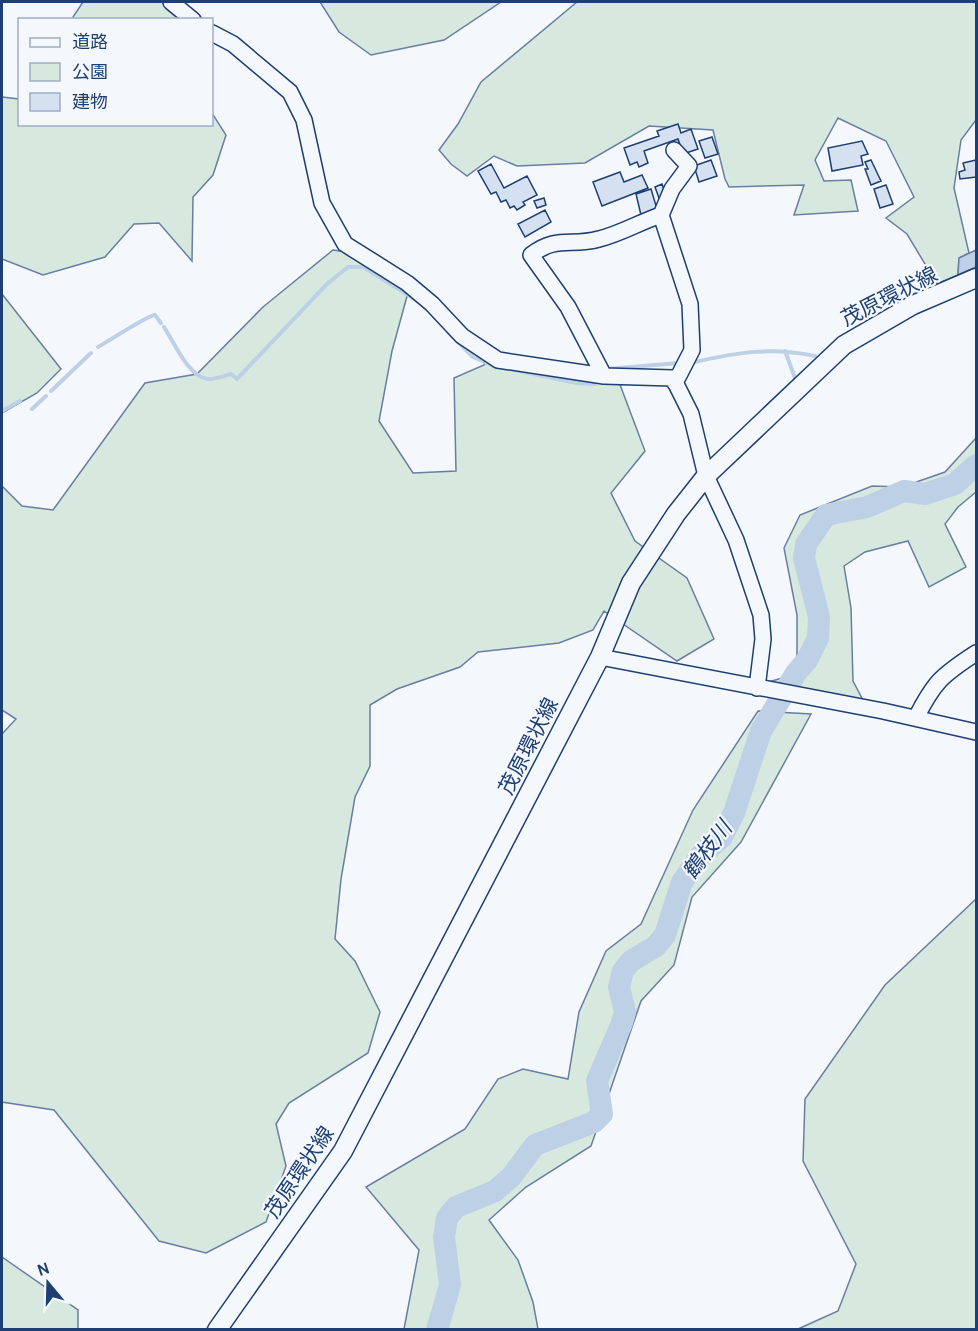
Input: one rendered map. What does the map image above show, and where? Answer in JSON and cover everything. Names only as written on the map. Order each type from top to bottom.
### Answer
[{"type":"main road","name":"茂原環状線","points":[[217,1329],[343,1150],[600,657],[632,583],[676,514],[705,476],[844,345],[913,305],[976,278]]},
{"type":"street","points":[[171,2],[191,18]]},
{"type":"street","points":[[213,34],[233,44],[290,92],[304,120],[322,203],[345,244],[407,284],[432,304],[462,336],[498,360],[561,372],[673,378],[691,414],[705,476],[736,540],[761,615],[763,639],[761,688]]},
{"type":"street","points":[[674,150],[689,166],[672,189],[661,215],[690,304],[693,350],[675,383]]},
{"type":"street","points":[[604,376],[568,307],[531,255],[543,246],[559,241],[599,239],[661,215]]},
{"type":"street","points":[[916,718],[933,686],[950,670],[976,653]]},
{"type":"street","points":[[600,657],[916,718],[976,732]]},
{"type":"green space","points":[[83,2],[167,2],[183,18],[72,18]]},
{"type":"green space","points":[[320,2],[501,2],[444,40],[371,55],[339,32]]},
{"type":"green space","points":[[577,2],[976,2],[976,120],[961,140],[954,188],[969,253],[959,258],[958,275],[937,284],[907,234],[886,218],[914,197],[886,141],[838,118],[815,160],[824,181],[851,180],[858,211],[794,215],[804,185],[729,187],[713,130],[649,126],[585,163],[517,166],[494,156],[467,176],[451,164],[439,150],[458,124],[481,82]]},
{"type":"green space","points":[[2,97],[18,99],[18,126],[213,126],[213,115],[226,135],[213,175],[193,197],[192,261],[159,223],[134,224],[105,257],[43,275],[2,259]]},
{"type":"green space","points":[[333,250],[347,252],[409,289],[392,351],[379,421],[413,473],[456,471],[454,378],[484,365],[486,359],[583,382],[619,382],[645,451],[611,493],[635,541],[687,578],[714,639],[677,661],[604,611],[593,630],[559,643],[478,652],[460,667],[397,689],[370,705],[370,766],[355,797],[341,879],[335,939],[355,961],[380,1012],[368,1053],[289,1103],[276,1124],[286,1166],[266,1222],[206,1253],[159,1241],[54,1110],[2,1102],[2,734],[16,719],[2,710],[2,488],[22,506],[53,510],[145,383],[197,374],[263,307]]},
{"type":"green space","points":[[2,294],[61,369],[37,393],[2,413]]},
{"type":"green space","points":[[976,438],[976,492],[958,507],[945,524],[966,567],[929,587],[908,541],[865,552],[844,566],[851,608],[853,681],[865,704],[765,683],[789,676],[797,667],[797,615],[784,548],[800,515],[872,486],[902,487],[945,472]]},
{"type":"green space","points":[[758,711],[811,714],[741,842],[692,897],[674,965],[641,1001],[591,1146],[526,1187],[489,1220],[518,1260],[533,1302],[538,1329],[404,1329],[419,1250],[366,1187],[465,1129],[498,1079],[523,1069],[568,1079],[579,1012],[606,951],[641,924],[693,810]]},
{"type":"green space","points":[[976,899],[976,1329],[798,1329],[838,1311],[856,1264],[803,1161],[805,1099],[885,985]]},
{"type":"green space","points":[[2,1257],[78,1310],[78,1329],[2,1329]]},
{"type":"water","points":[[976,250],[976,267],[958,275],[959,258]]},
{"type":"building","points":[[678,124],[681,133],[691,129],[698,149],[683,154],[678,139],[644,151],[648,163],[639,167],[637,162],[630,165],[624,148],[659,136],[657,131]]},
{"type":"building","points":[[712,137],[718,154],[705,158],[699,141]]},
{"type":"building","points":[[862,141],[868,154],[861,156],[863,165],[832,171],[828,148]]},
{"type":"building","points":[[711,160],[717,176],[699,182],[694,166]]},
{"type":"building","points":[[871,160],[881,181],[871,185],[865,162]]},
{"type":"building","points":[[976,160],[976,177],[960,179],[959,172],[965,170],[963,163]]},
{"type":"building","points":[[491,164],[504,188],[527,176],[537,195],[523,202],[525,205],[517,210],[514,206],[510,208],[506,200],[501,202],[496,192],[491,194],[478,171]]},
{"type":"building","points":[[620,172],[624,182],[642,175],[648,188],[602,206],[593,182]]},
{"type":"building","points":[[662,184],[666,196],[659,198],[655,187]]},
{"type":"building","points":[[886,185],[893,204],[880,208],[874,189]]},
{"type":"building","points":[[651,189],[657,209],[641,215],[636,194]]},
{"type":"building","points":[[544,198],[546,205],[537,208],[534,201]]},
{"type":"building","points":[[545,210],[551,222],[525,237],[518,224]]},
{"type":"waterway","points":[[164,327],[188,365],[200,377],[213,379],[231,374],[237,379],[327,284],[348,267],[363,267],[418,301]]},
{"type":"waterway","points":[[98,347],[151,316],[155,315],[161,323]]},
{"type":"waterway","points":[[448,332],[473,357],[497,367]]},
{"type":"waterway","points":[[695,362],[769,351],[815,356]]},
{"type":"waterway","points":[[785,351],[795,378]]},
{"type":"waterway","points":[[51,391],[91,353]]},
{"type":"waterway","points":[[606,369],[679,363]]},
{"type":"waterway","points":[[504,368],[577,383],[595,384]]},
{"type":"waterway","points":[[32,409],[46,396]]},
{"type":"waterway","points":[[2,411],[20,401]]},
{"type":"waterway","name":"鶴枝川","points":[[437,1330],[450,1285],[444,1237],[447,1218],[456,1207],[495,1191],[511,1177],[535,1145],[594,1122],[602,1114],[597,1081],[625,1012],[619,987],[623,971],[631,961],[656,946],[665,935],[682,882],[701,855],[722,837],[734,813],[761,731],[796,673],[807,660],[818,638],[819,617],[804,558],[806,544],[826,515],[867,507],[904,491],[925,494],[955,484],[976,465]]}]
